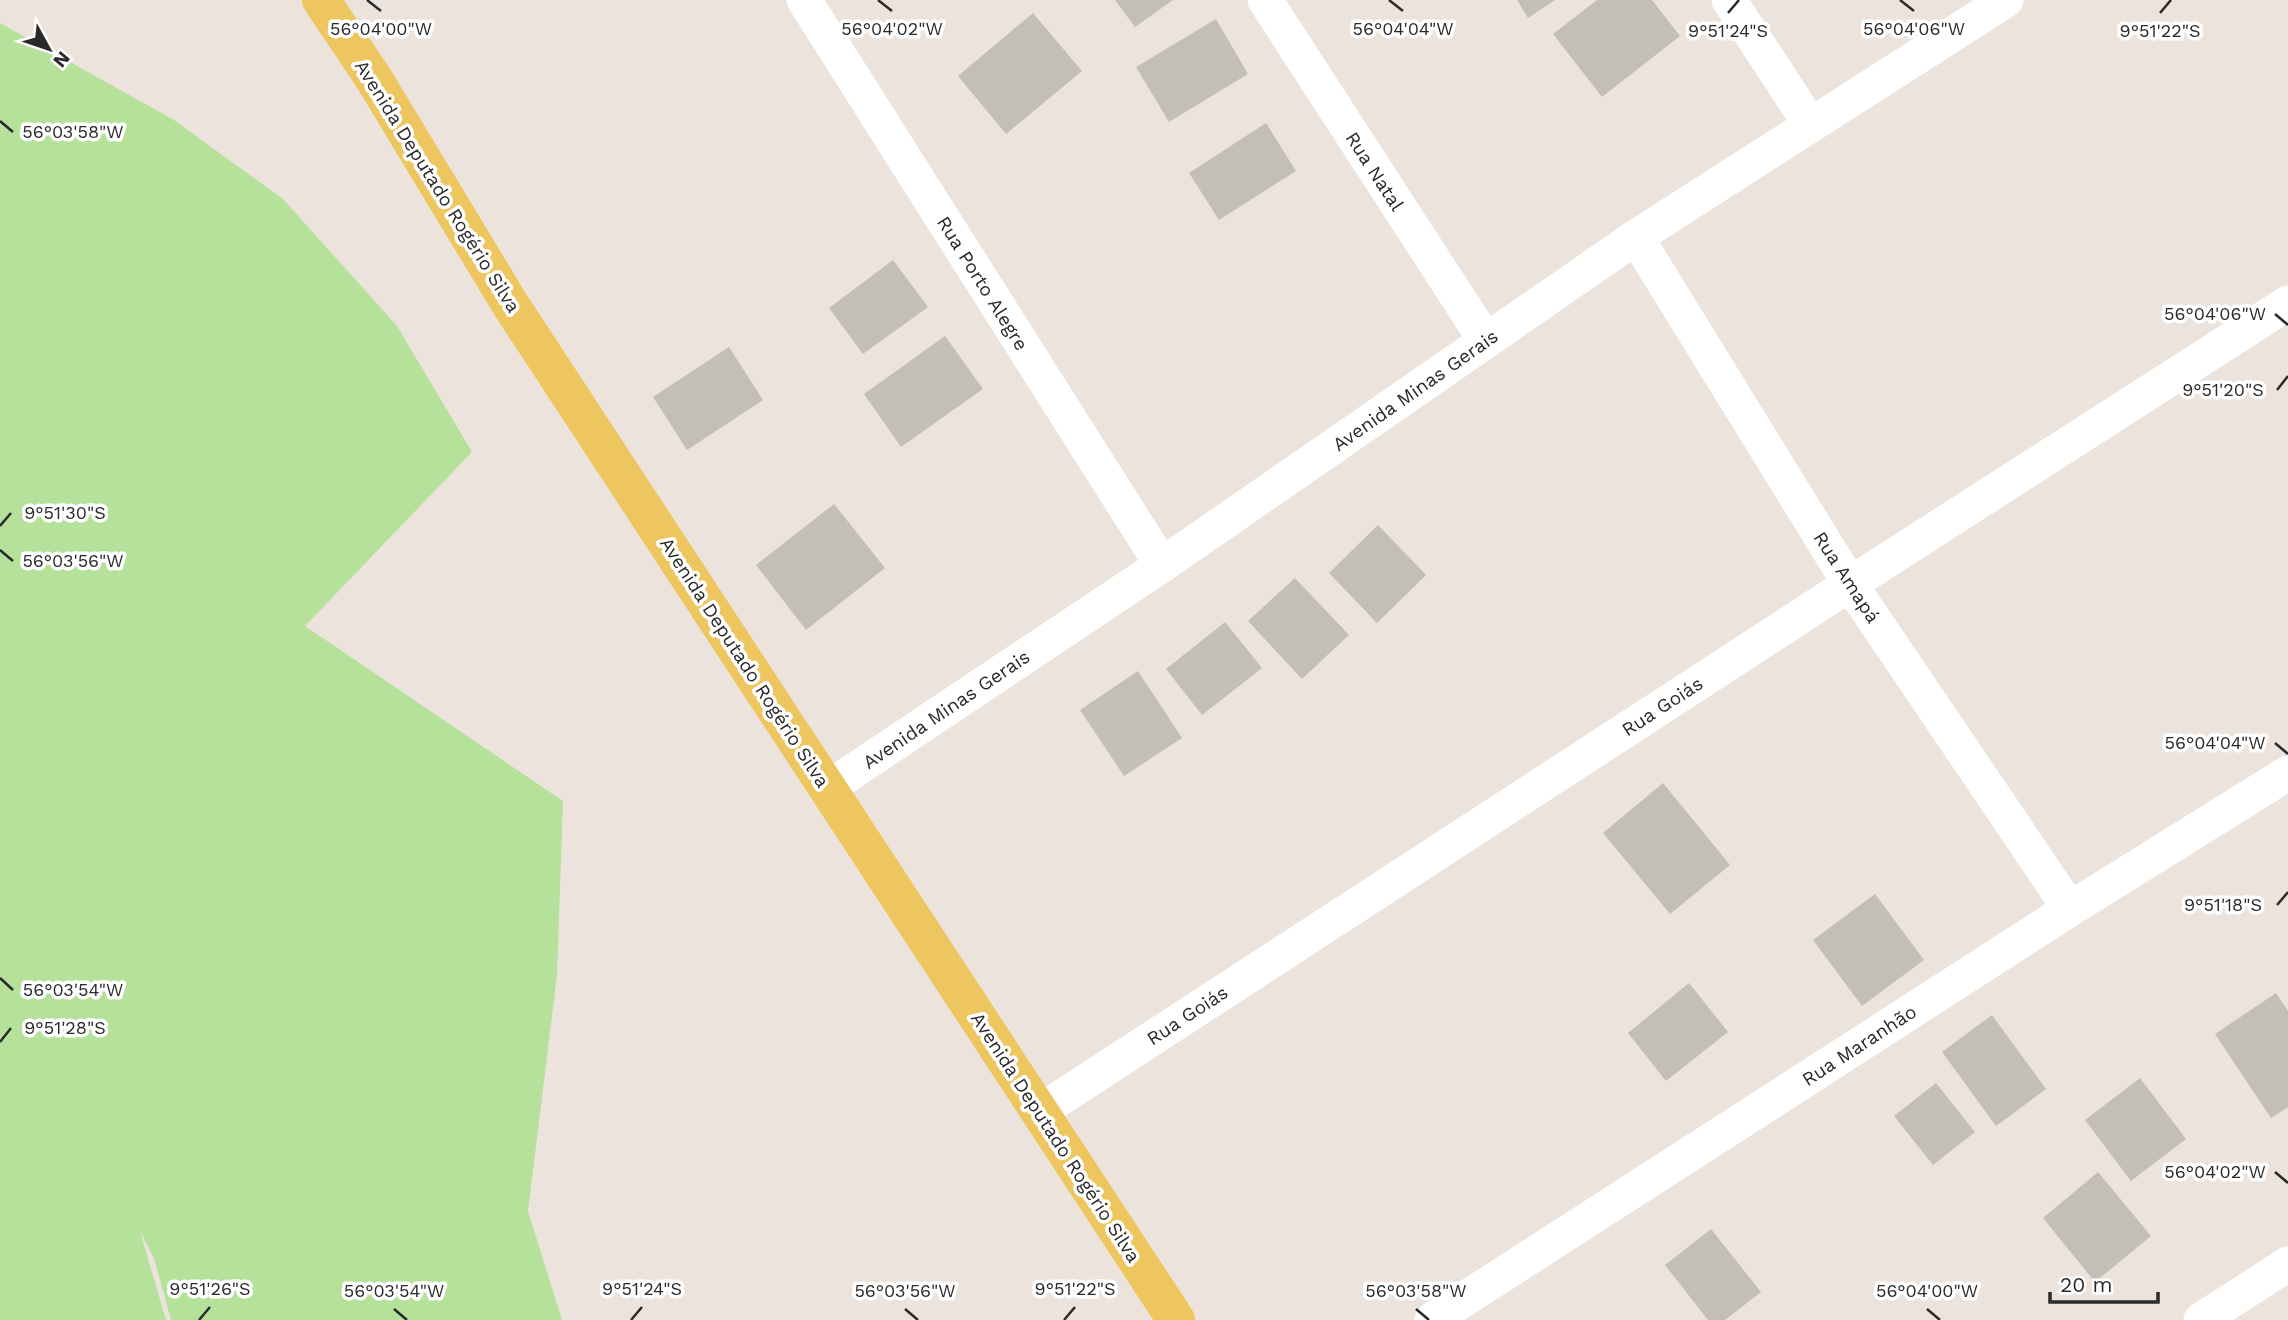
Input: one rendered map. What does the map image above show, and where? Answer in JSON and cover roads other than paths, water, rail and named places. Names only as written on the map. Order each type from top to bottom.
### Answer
[{"type":"main road","name":"Avenida Deputado Rogério Silva","points":[[321,0],[374,79],[510,304],[1176,1320]]},
{"type":"street","name":"Rua Porto Alegre","points":[[804,0],[1161,565]]},
{"type":"street","name":"Rua Natal","points":[[1265,0],[1486,341]]},
{"type":"street","points":[[1729,0],[1810,124]]},
{"type":"street","name":"Avenida Minas Gerais","points":[[828,788],[1161,565],[1636,237],[2006,0]]},
{"type":"street","name":"Rua Amapá","points":[[1636,237],[1850,584],[2070,909]]},
{"type":"street","name":"Rua Goiás","points":[[1039,1112],[1850,584],[2288,303]]},
{"type":"street","name":"Rua Maranhão","points":[[1433,1320],[2070,909],[2288,773]]},
{"type":"street","points":[[2201,1320],[2288,1264]]}]
